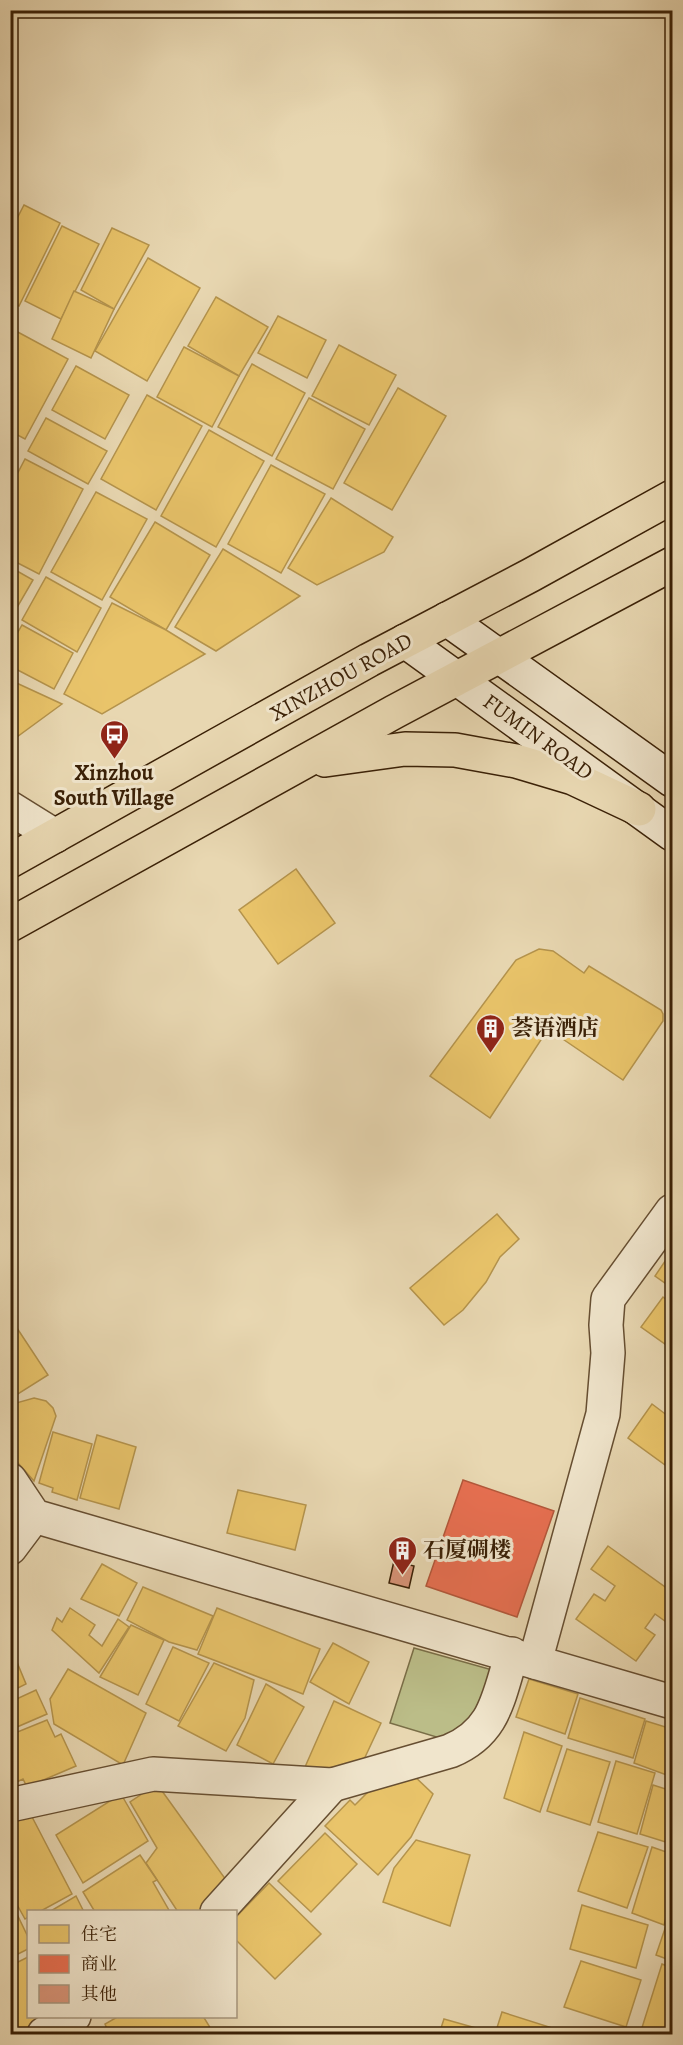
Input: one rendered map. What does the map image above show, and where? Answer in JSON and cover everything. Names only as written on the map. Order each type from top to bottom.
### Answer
[{"type":"main road","name":"XINZHOU ROAD","points":[[10,861],[405,641],[672,496]]},
{"type":"main road","points":[[10,925],[297,766],[672,564]]},
{"type":"main road","points":[[297,766],[405,748],[455,750],[516,761],[573,778],[639,809]]},
{"type":"street","name":"FUMIN ROAD","points":[[447,619],[672,780]]},
{"type":"street","name":"FUMIN ROAD","points":[[405,641],[672,834]]},
{"type":"street","points":[[10,808],[55,836]]},
{"type":"street","points":[[10,1805],[153,1774],[332,1785],[450,1751],[475,1738],[485,1726],[524,1658],[603,1414],[608,1353],[606,1325],[608,1299],[672,1211]]},
{"type":"street","points":[[10,1480],[34,1516],[672,1702]]},
{"type":"street","points":[[10,1548],[34,1516]]},
{"type":"street","points":[[218,1910],[332,1785]]},
{"type":"street","points":[[44,2034],[71,2018]]},
{"type":"green space","points":[[414,1648],[496,1671],[486,1707],[443,1739],[390,1723]]},
{"type":"building: 住宅","points":[[24,205],[60,223],[19,306],[10,302],[10,232]]},
{"type":"building: 住宅","points":[[62,226],[99,244],[61,319],[25,301]]},
{"type":"building: 住宅","points":[[112,228],[149,245],[114,309],[81,290]]},
{"type":"building: 住宅","points":[[148,258],[200,288],[147,381],[95,351]]},
{"type":"building: 住宅","points":[[74,291],[114,309],[91,358],[52,339]]},
{"type":"building: 住宅","points":[[216,297],[268,327],[239,376],[188,346]]},
{"type":"building: 住宅","points":[[278,316],[326,340],[307,378],[258,353]]},
{"type":"building: 住宅","points":[[14,330],[68,359],[25,439],[10,431],[10,338]]},
{"type":"building: 住宅","points":[[339,345],[396,375],[369,425],[312,396]]},
{"type":"building: 住宅","points":[[184,347],[239,376],[212,427],[157,397]]},
{"type":"building: 住宅","points":[[252,364],[305,393],[272,456],[218,427]]},
{"type":"building: 住宅","points":[[76,366],[129,395],[105,439],[52,410]]},
{"type":"building: 住宅","points":[[398,388],[446,416],[392,510],[344,483]]},
{"type":"building: 住宅","points":[[147,395],[202,426],[156,510],[101,479]]},
{"type":"building: 住宅","points":[[309,398],[365,429],[333,489],[276,459]]},
{"type":"building: 住宅","points":[[46,418],[107,451],[88,484],[28,451]]},
{"type":"building: 住宅","points":[[209,430],[264,461],[216,547],[161,516]]},
{"type":"building: 住宅","points":[[25,459],[83,489],[39,574],[10,559],[10,488]]},
{"type":"building: 住宅","points":[[271,465],[325,494],[281,573],[228,544]]},
{"type":"building: 住宅","points":[[96,492],[147,519],[102,600],[51,572]]},
{"type":"building: 住宅","points":[[331,498],[393,537],[384,552],[317,585],[288,568]]},
{"type":"building: 住宅","points":[[155,522],[210,555],[166,630],[110,597]]},
{"type":"building: 住宅","points":[[223,549],[300,596],[216,651],[175,627]]},
{"type":"building: 住宅","points":[[10,567],[33,580],[15,611],[10,608]]},
{"type":"building: 住宅","points":[[46,577],[101,608],[77,652],[22,620]]},
{"type":"building: 住宅","points":[[112,603],[166,630],[205,654],[102,714],[64,694]]},
{"type":"building: 住宅","points":[[22,625],[73,653],[54,689],[10,666],[10,646]]},
{"type":"building: 住宅","points":[[10,680],[62,704],[10,742]]},
{"type":"building: 住宅","points":[[296,869],[335,923],[278,964],[239,910]]},
{"type":"building: 住宅","name":"荟语酒店","points":[[539,949],[553,951],[584,973],[589,966],[661,1010],[663,1021],[623,1080],[548,1029],[490,1118],[430,1076],[516,960]]},
{"type":"building: 住宅","points":[[497,1214],[519,1239],[500,1257],[486,1282],[463,1310],[444,1325],[410,1288]]},
{"type":"building: 住宅","points":[[672,1251],[672,1288],[655,1276]]},
{"type":"building: 住宅","points":[[663,1297],[672,1304],[672,1349],[641,1327]]},
{"type":"building: 住宅","points":[[13,1322],[48,1375],[10,1399],[10,1324]]},
{"type":"building: 住宅","points":[[34,1398],[46,1401],[53,1408],[56,1416],[34,1481],[10,1454],[10,1418],[16,1403]]},
{"type":"building: 住宅","points":[[652,1404],[672,1419],[672,1470],[628,1438]]},
{"type":"building: 住宅","points":[[53,1432],[92,1444],[77,1500],[52,1492],[53,1488],[39,1483]]},
{"type":"building: 住宅","points":[[97,1435],[136,1447],[119,1509],[80,1498]]},
{"type":"building: 住宅","points":[[238,1490],[306,1505],[295,1550],[227,1533]]},
{"type":"building: 住宅","points":[[608,1546],[672,1592],[672,1626],[655,1614],[645,1628],[655,1635],[636,1661],[576,1619],[594,1594],[605,1601],[615,1586],[591,1569]]},
{"type":"building: 住宅","points":[[102,1564],[137,1583],[119,1616],[81,1599]]},
{"type":"building: 住宅","points":[[143,1587],[213,1616],[197,1650],[169,1642],[127,1620]]},
{"type":"building: 住宅","points":[[70,1608],[95,1625],[89,1635],[102,1646],[118,1619],[129,1627],[99,1673],[52,1630],[57,1618],[62,1622]]},
{"type":"building: 住宅","points":[[217,1608],[320,1649],[303,1694],[198,1654]]},
{"type":"building: 住宅","points":[[131,1625],[164,1640],[138,1695],[100,1677]]},
{"type":"building: 住宅","points":[[333,1643],[369,1662],[349,1704],[310,1682]]},
{"type":"building: 住宅","points":[[173,1647],[209,1663],[179,1721],[146,1704]]},
{"type":"building: 住宅","points":[[14,1655],[26,1684],[10,1692],[10,1657]]},
{"type":"building: 住宅","points":[[214,1663],[254,1680],[245,1718],[226,1751],[178,1726]]},
{"type":"building: 住宅","points":[[68,1669],[146,1713],[123,1765],[54,1724],[50,1699]]},
{"type":"building: 住宅","points":[[529,1679],[578,1694],[565,1734],[516,1717]]},
{"type":"building: 住宅","points":[[266,1684],[304,1707],[273,1764],[237,1745]]},
{"type":"building: 住宅","points":[[36,1690],[47,1714],[10,1730],[10,1702]]},
{"type":"building: 住宅","points":[[580,1698],[645,1719],[633,1758],[568,1738]]},
{"type":"building: 住宅","points":[[334,1701],[381,1723],[359,1770],[305,1767]]},
{"type":"building: 住宅","points":[[47,1720],[55,1737],[61,1734],[76,1766],[27,1787],[23,1779],[10,1785],[10,1735]]},
{"type":"building: 住宅","points":[[646,1721],[672,1729],[672,1777],[634,1763]]},
{"type":"building: 住宅","points":[[524,1732],[562,1746],[540,1812],[504,1798]]},
{"type":"building: 住宅","points":[[567,1749],[610,1762],[590,1825],[547,1811]]},
{"type":"building: 住宅","points":[[616,1761],[655,1773],[637,1834],[598,1822]]},
{"type":"building: 住宅","points":[[410,1772],[433,1794],[411,1837],[378,1875],[325,1826],[350,1800],[355,1805],[370,1790]]},
{"type":"building: 住宅","points":[[157,1784],[234,1891],[210,1910],[177,1910],[146,1863],[157,1848],[130,1802]]},
{"type":"building: 住宅","points":[[653,1785],[672,1791],[672,1844],[640,1834]]},
{"type":"building: 住宅","points":[[121,1794],[148,1841],[83,1883],[56,1835]]},
{"type":"building: 住宅","points":[[30,1813],[72,1894],[43,1910],[27,1910],[25,1919],[10,1892],[10,1818]]},
{"type":"building: 住宅","points":[[598,1832],[648,1847],[627,1908],[578,1891]]},
{"type":"building: 住宅","points":[[325,1833],[357,1864],[311,1912],[278,1881]]},
{"type":"building: 住宅","points":[[416,1840],[470,1855],[450,1926],[383,1902],[394,1868]]},
{"type":"building: 住宅","points":[[652,1847],[672,1854],[672,1895],[664,1925],[632,1913]]},
{"type":"building: 住宅","points":[[140,1855],[157,1880],[153,1882],[169,1910],[94,1910],[83,1892]]},
{"type":"building: 住宅","points":[[269,1883],[321,1934],[275,1979],[237,1941],[237,1916]]},
{"type":"building: 住宅","points":[[76,1896],[83,1910],[52,1910]]},
{"type":"building: 住宅","points":[[582,1905],[648,1925],[636,1968],[570,1949]]},
{"type":"building: 住宅","points":[[14,1908],[27,1935],[27,1950],[10,1958],[10,1909]]},
{"type":"building: 住宅","points":[[672,1908],[672,1961],[656,1955]]},
{"type":"building: 住宅","points":[[27,1958],[27,2018],[50,2018],[19,2034],[10,2034],[10,1966]]},
{"type":"building: 住宅","points":[[581,1961],[641,1980],[626,2027],[564,2007]]},
{"type":"building: 住宅","points":[[662,1964],[672,1968],[672,2034],[640,2034]]},
{"type":"building: 住宅","points":[[502,2012],[571,2034],[495,2034]]},
{"type":"building: 住宅","points":[[116,2018],[204,2018],[214,2034],[109,2034],[105,2024]]},
{"type":"building: 住宅","points":[[444,2019],[490,2032],[489,2034],[439,2034]]},
{"type":"building: 商业","points":[[463,1480],[554,1511],[517,1617],[426,1586]]},
{"type":"building: 其他","name":"石厦碉楼","points":[[394,1561],[414,1566],[409,1588],[389,1583]]},
{"type":"place","name":"Xinzhou South Village","points":[[114,760]]},
{"type":"place","name":"荟语酒店","points":[[490,1054]]},
{"type":"place","name":"石厦碉楼","points":[[402,1576]]}]
